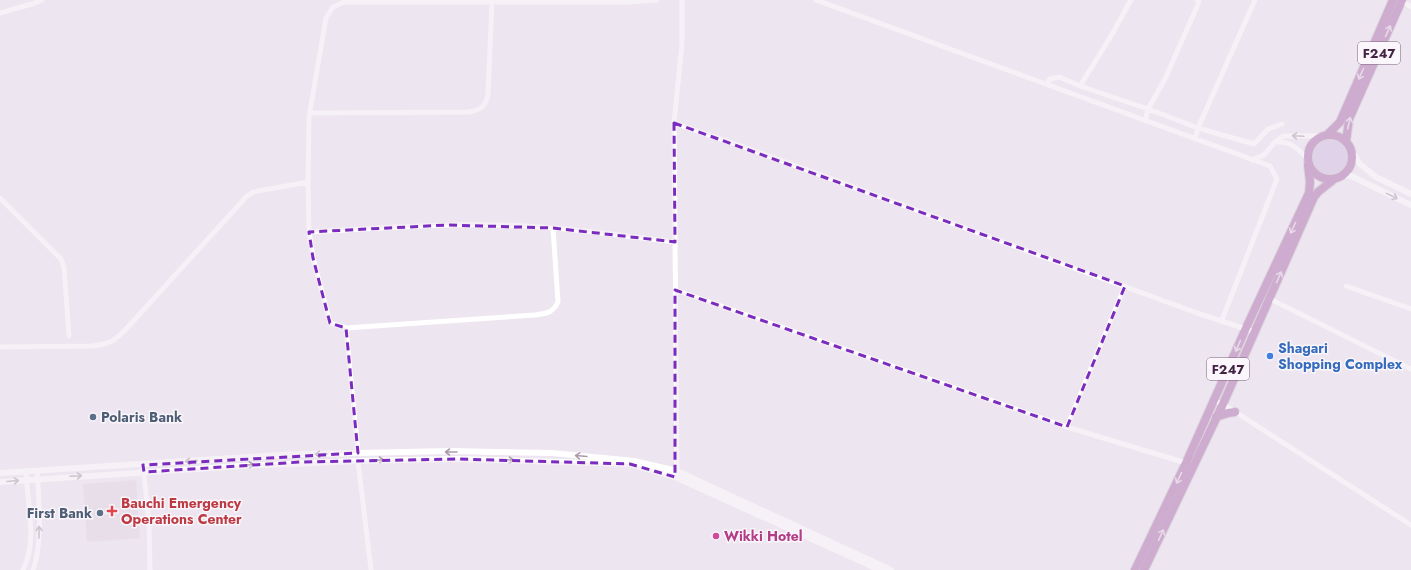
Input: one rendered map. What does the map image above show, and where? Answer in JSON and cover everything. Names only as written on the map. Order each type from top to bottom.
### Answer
[{"type":"main road","name":"F247","points":[[1135,570],[1186,463],[1246,328],[1309,193],[1310,182],[1308,151],[1311,144],[1325,135],[1340,122],[1393,0]]},
{"type":"main road","name":"F247","points":[[1346,142],[1349,119],[1401,0]]},
{"type":"main road","points":[[1325,135],[1340,138],[1346,142],[1351,150],[1351,164],[1343,175]]},
{"type":"main road","points":[[1308,162],[1316,175],[1321,178],[1333,180]]},
{"type":"main road","name":"F247","points":[[1144,570],[1223,404],[1314,197],[1333,180],[1343,175]]},
{"type":"main road","points":[[1216,417],[1235,412]]},
{"type":"street","points":[[0,14],[42,0]]},
{"type":"street","points":[[553,228],[558,302],[554,310],[547,313],[346,328],[330,323],[313,258],[309,232],[308,182],[310,113],[326,18],[333,7],[344,2],[630,2],[658,0]]},
{"type":"street","points":[[676,474],[674,123],[682,44],[682,0]]},
{"type":"street","points":[[816,0],[1270,166],[1277,179],[1222,320]]},
{"type":"street","points":[[1080,86],[1131,0]]},
{"type":"street","points":[[1145,121],[1148,109],[1165,79],[1199,2],[1197,0]]},
{"type":"street","points":[[1195,139],[1198,128],[1255,0]]},
{"type":"street","points":[[1401,0],[1411,7]]},
{"type":"street","points":[[310,113],[477,111],[483,107],[488,94],[492,2]]},
{"type":"street","points":[[1046,84],[1050,79],[1059,77],[1080,86],[1198,128],[1254,144],[1268,129],[1282,124]]},
{"type":"street","points":[[674,123],[1197,313],[1255,332]]},
{"type":"street","points":[[1252,160],[1264,155],[1274,142],[1283,136],[1325,135]]},
{"type":"street","points":[[1274,142],[1284,141],[1297,147],[1308,162]]},
{"type":"street","points":[[1351,150],[1360,164],[1376,177],[1411,194]]},
{"type":"street","points":[[1343,175],[1351,176],[1411,205]]},
{"type":"street","points":[[0,347],[102,346],[110,343],[120,336],[247,196],[253,192],[308,182]]},
{"type":"street","points":[[0,198],[61,259],[64,267],[69,336]]},
{"type":"street","points":[[309,232],[448,225],[501,225],[553,228],[675,242]]},
{"type":"street","points":[[1067,428],[1125,286]]},
{"type":"street","points":[[1346,286],[1411,309]]},
{"type":"street","points":[[675,290],[1067,428],[1186,463]]},
{"type":"street","points":[[1270,299],[1411,369]]},
{"type":"street","points":[[346,328],[358,452]]},
{"type":"street","points":[[1214,401],[1223,404],[1411,525]]},
{"type":"street","points":[[0,473],[296,454],[358,452],[450,451],[552,453],[634,461],[676,474],[891,570]]},
{"type":"street","points":[[0,482],[301,462],[358,460],[457,459],[620,464],[676,474],[880,570]]},
{"type":"street","points":[[358,460],[371,570]]},
{"type":"street","points":[[143,464],[149,523],[150,570]]},
{"type":"street","points":[[23,570],[30,549],[30,522],[26,471]]},
{"type":"street","points":[[33,570],[37,559],[39,546],[37,471]]},
{"type":"highlighted area","points":[[674,123],[1125,286],[1067,427],[675,290],[675,477],[630,464],[457,459],[301,462],[144,472],[143,465],[358,453],[346,328],[330,323],[313,258],[309,232],[448,225],[553,228],[675,242]]},
{"type":"shaded area","points":[[1326,137],[1334,137],[1341,140],[1347,146],[1350,157],[1347,168],[1341,174],[1334,177],[1326,177],[1319,174],[1313,168],[1310,161],[1310,153],[1313,146],[1319,140]]},
{"type":"shaded area","name":"Bauchi Emergency Operations Center","points":[[136,480],[140,538],[87,542],[83,484]]},
{"type":"place","name":"Shagari Shopping Complex","points":[[1270,356]]},
{"type":"place","name":"Polaris Bank","points":[[93,417]]},
{"type":"place","name":"Bauchi Emergency Operations Center","points":[[112,511]]},
{"type":"place","name":"First Bank","points":[[100,513]]},
{"type":"place","name":"Wikki Hotel","points":[[716,536]]}]
